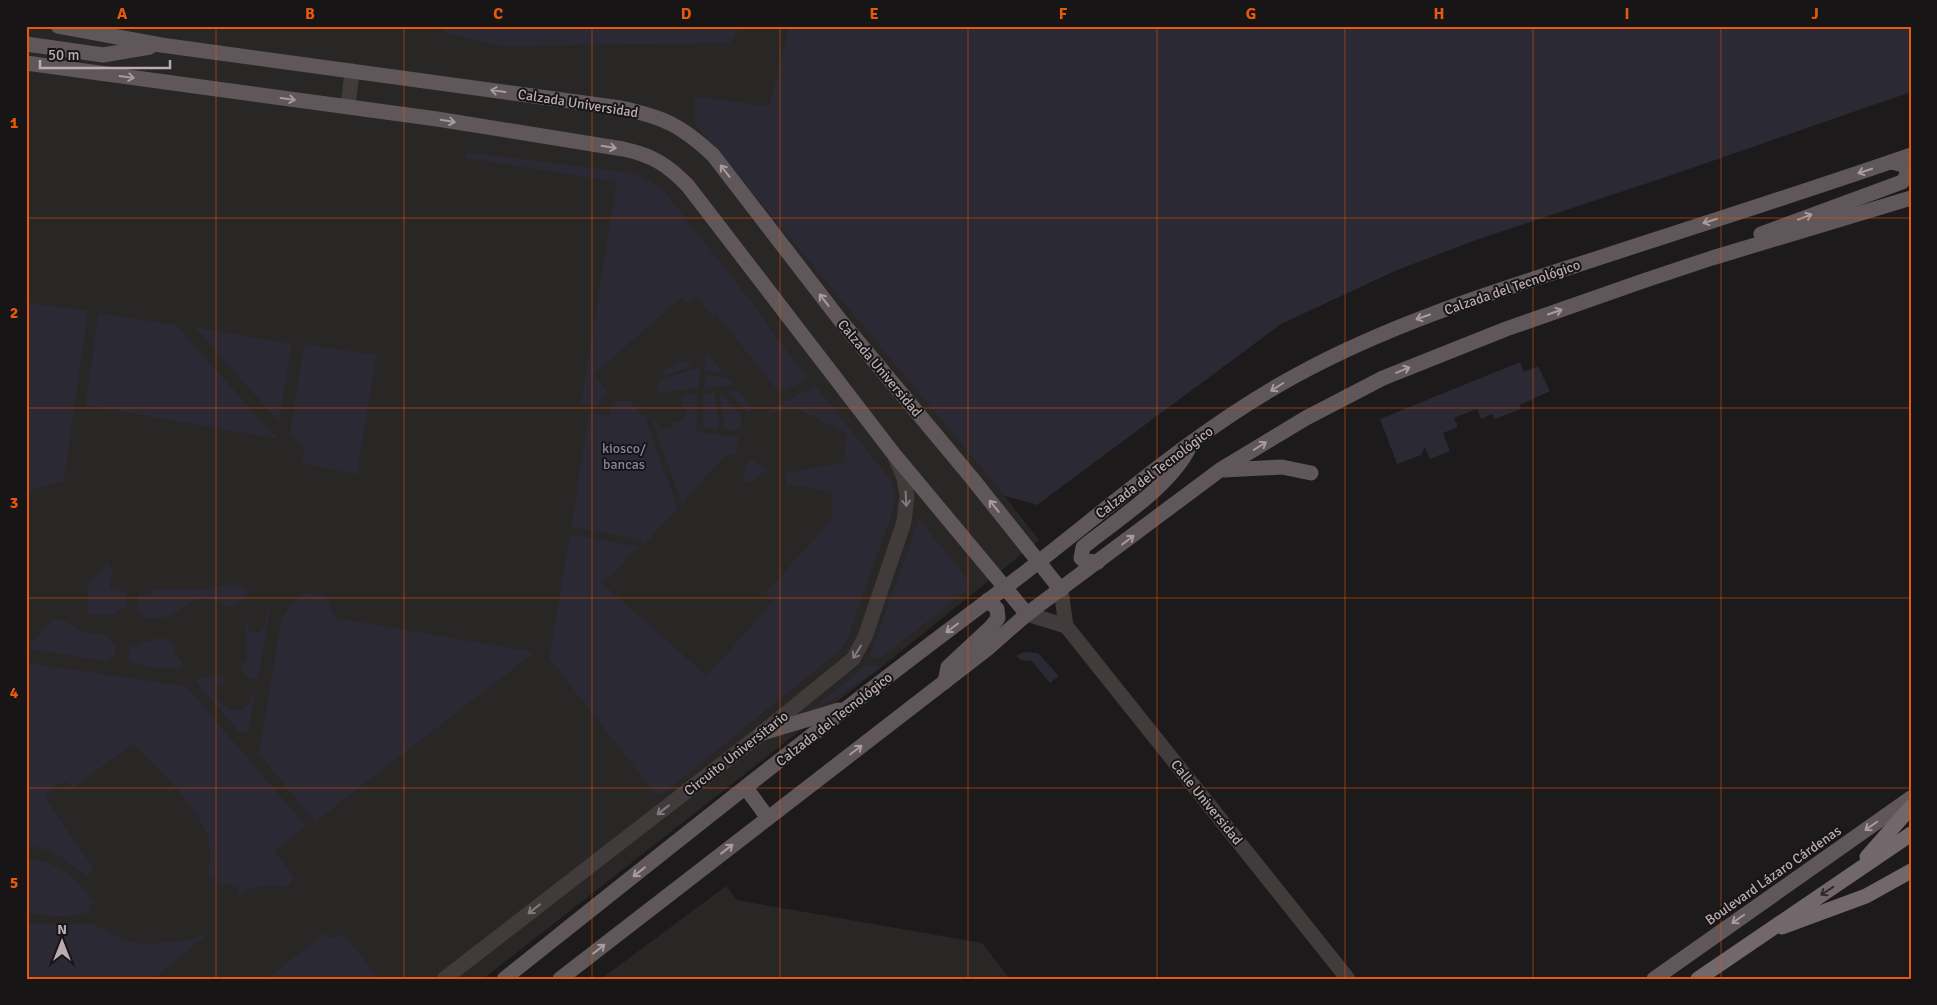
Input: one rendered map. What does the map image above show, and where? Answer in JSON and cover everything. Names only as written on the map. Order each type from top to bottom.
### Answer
[{"type":"highway","points":[[1852,875],[1911,807]]},
{"type":"highway","points":[[1698,979],[1911,834]]},
{"type":"highway","points":[[1770,931],[1812,918],[1866,896],[1911,871]]},
{"type":"main road","name":"Calzada Universidad","points":[[58,26],[161,45],[620,108],[652,115],[677,126],[713,155],[846,327],[971,477],[1061,590]]},
{"type":"main road","points":[[26,44],[103,55],[161,45]]},
{"type":"main road","points":[[26,63],[437,119],[623,149],[642,153],[660,162],[688,186],[893,453],[1027,614]]},
{"type":"main road","name":"Calzada del Tecnológico","points":[[504,979],[847,708],[1038,562],[1166,460],[1227,417],[1293,377],[1340,353],[1412,321],[1511,286],[1911,155]]},
{"type":"main road","points":[[1712,258],[1760,234],[1902,182],[1908,175],[1904,165],[1890,162]]},
{"type":"main road","points":[[560,979],[945,682],[1027,614],[1220,470],[1306,418],[1383,378],[1506,329],[1712,258],[1911,198]]},
{"type":"main road","points":[[1098,562],[1084,561],[1081,558],[1083,547],[1164,483],[1176,470],[1191,442]]},
{"type":"main road","points":[[1220,470],[1282,467],[1311,473]]},
{"type":"main road","points":[[945,682],[948,667],[991,627],[998,618],[997,609],[988,600]]},
{"type":"main road","points":[[762,733],[847,708]]},
{"type":"main road","points":[[746,788],[768,818]]},
{"type":"main road","name":"Boulevard Lázaro Cárdenas","points":[[1654,979],[1911,798]]},
{"type":"street","points":[[348,107],[352,71]]},
{"type":"street","name":"Circuito Universitario","points":[[444,979],[762,733],[854,658],[865,637],[907,508],[904,478],[893,453]]},
{"type":"street","points":[[1027,614],[1066,626],[1061,590]]},
{"type":"street","name":"Calle Universidad","points":[[1066,626],[1348,979]]},
{"type":"shaded area","points":[[26,26],[873,26],[943,405],[1009,502],[1039,540],[884,665],[483,979],[26,979]]},
{"type":"shaded area","points":[[726,886],[737,900],[982,943],[1010,979],[601,979]]},
{"type":"green space","points":[[441,26],[740,26],[730,43],[502,46],[443,33]]},
{"type":"green space","points":[[789,26],[1911,26],[1911,92],[1660,179],[1476,240],[1395,271],[1281,324],[1037,505],[1005,496],[695,124],[695,96],[769,107]]},
{"type":"green space","points":[[466,152],[631,173],[653,183],[665,192],[766,320],[765,322],[809,379],[779,393],[716,313],[712,316],[696,297],[687,303],[682,297],[594,374],[608,392],[601,398],[599,406],[581,403],[617,182],[465,158]]},
{"type":"green space","points":[[26,302],[88,311],[64,481],[26,492]]},
{"type":"green space","points":[[99,313],[176,325],[278,439],[85,405]]},
{"type":"green space","points":[[194,327],[292,344],[279,422]]},
{"type":"green space","points":[[304,344],[377,355],[357,475],[302,463],[304,451],[290,433]]},
{"type":"green space","points":[[707,353],[724,373],[704,371]]},
{"type":"green space","points":[[685,360],[692,367],[662,376],[664,369]]},
{"type":"green space","points":[[1520,362],[1524,372],[1538,366],[1550,391],[1520,405],[1521,409],[1495,419],[1492,414],[1481,419],[1477,409],[1454,418],[1458,427],[1443,433],[1450,451],[1430,459],[1425,447],[1421,455],[1397,464],[1380,419]]},
{"type":"green space","points":[[700,369],[698,388],[656,393],[660,379]]},
{"type":"green space","points":[[705,375],[728,378],[734,385],[704,388]]},
{"type":"green space","points":[[815,385],[893,483],[895,496],[893,511],[846,642],[842,649],[664,793],[655,794],[549,658],[570,534],[641,547],[632,553],[611,578],[606,577],[601,582],[707,676],[773,601],[765,593],[832,519],[832,492],[786,484],[785,473],[844,462],[846,434],[796,408],[759,416]]},
{"type":"green space","points":[[737,390],[753,409],[747,413],[727,391]]},
{"type":"green space","points":[[715,392],[719,429],[703,428],[703,394]]},
{"type":"green space","points":[[719,392],[742,415],[740,430],[725,430]]},
{"type":"green space","points":[[698,394],[696,432],[739,437],[736,453],[725,455],[682,504],[649,413],[662,429],[672,428],[674,422],[683,420],[686,410],[680,401],[682,395]]},
{"type":"green space","name":"kiosco/ bancas","points":[[629,400],[644,415],[678,508],[645,544],[640,540],[635,541],[633,538],[571,527],[589,413],[609,415],[613,402]]},
{"type":"green space","points":[[749,458],[768,470],[747,484],[742,479]]},
{"type":"green space","points":[[919,519],[968,580],[967,591],[884,655],[879,658],[869,657]]},
{"type":"green space","points":[[107,563],[112,569],[110,587],[128,593],[126,608],[121,609],[114,615],[89,614],[87,608],[88,583]]},
{"type":"green space","points":[[231,584],[239,585],[250,592],[231,608],[213,599],[206,598],[191,602],[171,615],[159,618],[147,619],[137,609],[138,595],[150,595],[151,589],[208,589]]},
{"type":"green space","points":[[303,593],[325,596],[336,618],[535,652],[315,822],[259,754],[281,621],[290,605]]},
{"type":"green space","points":[[268,607],[270,608],[258,680],[245,674],[241,667],[247,658],[245,624],[249,618],[248,628],[251,632],[259,633],[264,627]]},
{"type":"green space","points":[[53,619],[65,621],[87,633],[107,635],[116,648],[115,655],[107,661],[29,649],[32,642]]},
{"type":"green space","points":[[154,639],[166,639],[172,643],[183,665],[181,668],[154,668],[128,661],[129,647]]},
{"type":"green space","points":[[1024,652],[1038,653],[1059,676],[1050,683],[1032,661],[1021,660],[1016,656]]},
{"type":"green space","points":[[26,663],[186,686],[306,826],[275,851],[294,878],[288,888],[268,885],[248,890],[236,896],[239,888],[228,884],[223,885],[208,877],[209,842],[198,817],[178,790],[134,744],[72,788],[67,782],[57,785],[49,792],[46,799],[95,870],[86,876],[51,852],[35,847],[26,847]]},
{"type":"green space","points":[[885,664],[871,675],[810,713],[809,711],[855,675],[864,665],[878,666]]},
{"type":"green space","points":[[222,676],[226,680],[218,686],[216,693],[224,706],[232,710],[241,710],[248,704],[253,693],[255,694],[249,732],[240,733],[197,683],[197,680],[202,677]]},
{"type":"green space","points":[[26,860],[46,862],[56,866],[73,878],[93,902],[89,912],[58,916],[26,912]]},
{"type":"green space","points":[[26,922],[59,925],[93,924],[125,940],[145,944],[180,941],[207,935],[153,979],[26,979]]},
{"type":"green space","points":[[326,933],[332,938],[344,934],[379,979],[266,979]]}]
